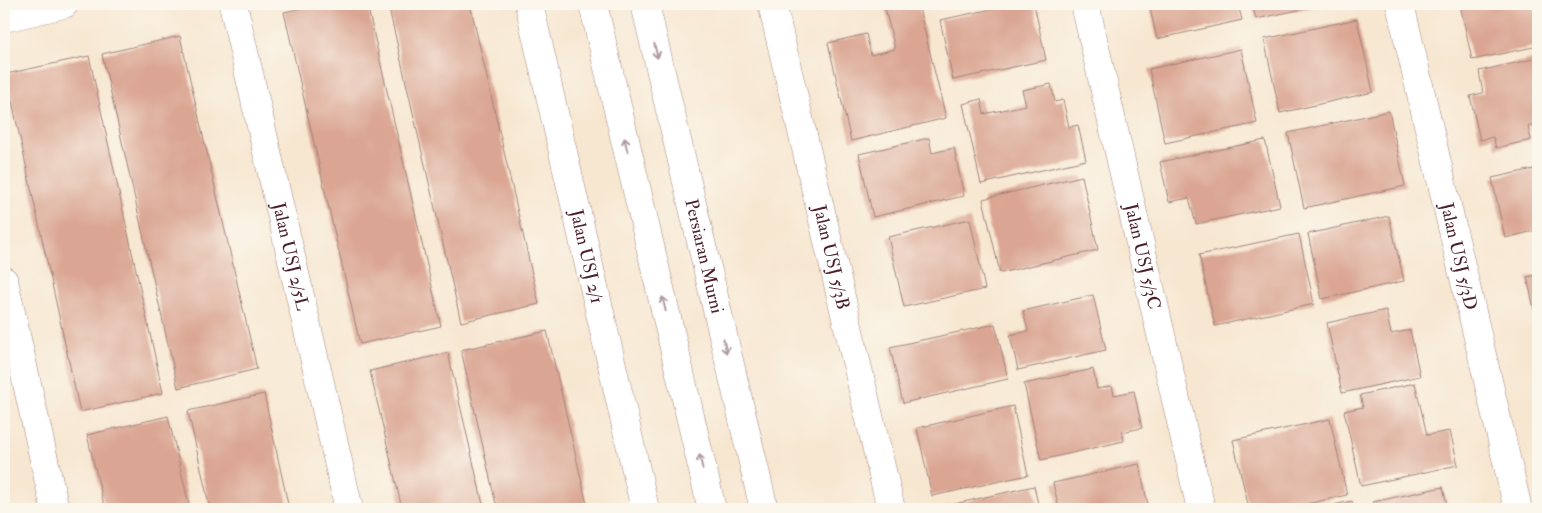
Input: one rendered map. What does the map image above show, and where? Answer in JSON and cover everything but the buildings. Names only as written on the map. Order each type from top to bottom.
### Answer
[{"type":"street","points":[[4,18],[64,4]]},
{"type":"street","name":"Jalan USJ 2/5L","points":[[233,4],[348,509]]},
{"type":"street","name":"Jalan USJ 2/1","points":[[529,4],[645,509]]},
{"type":"street","points":[[593,4],[712,509]]},
{"type":"street","name":"Persiaran Murni","points":[[645,4],[764,509]]},
{"type":"street","name":"Jalan USJ 5/3B","points":[[772,4],[891,509]]},
{"type":"street","name":"Jalan USJ 5/3C","points":[[1085,4],[1201,509]]},
{"type":"street","name":"Jalan USJ 5/3D","points":[[1400,4],[1518,509]]},
{"type":"street","points":[[4,281],[55,509]]}]
